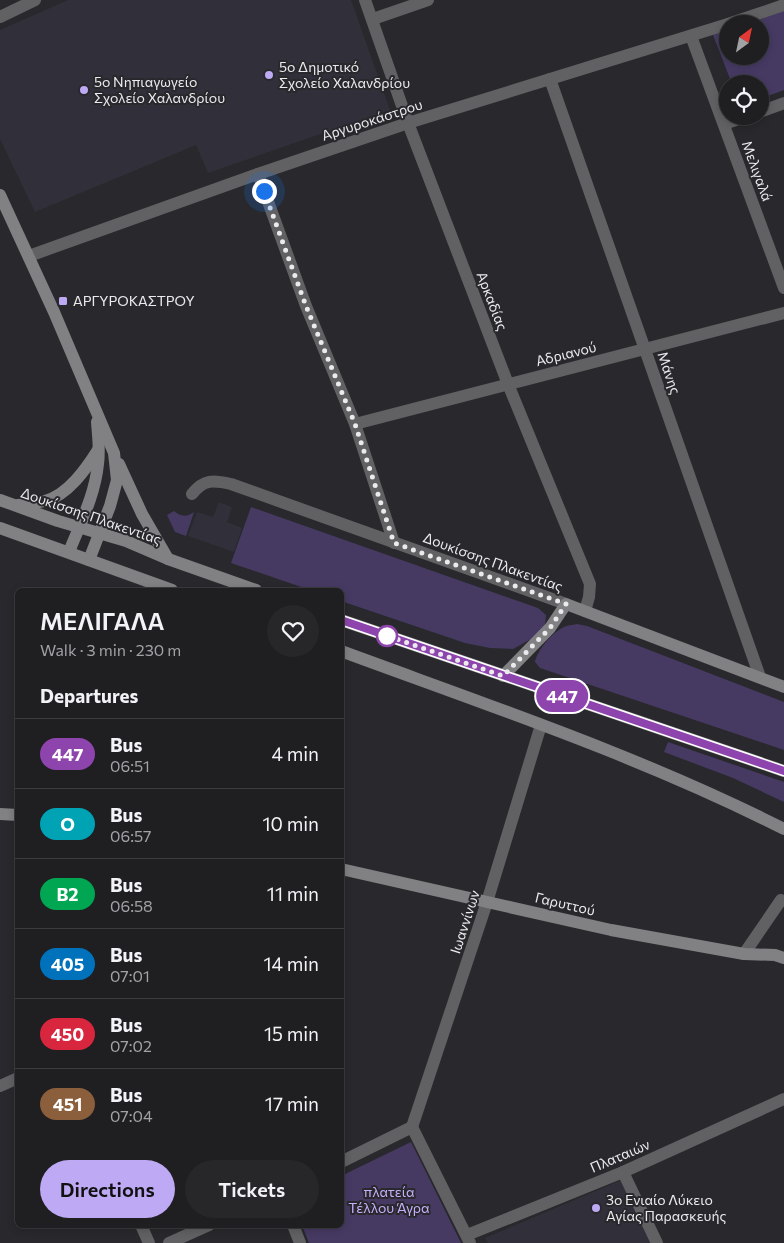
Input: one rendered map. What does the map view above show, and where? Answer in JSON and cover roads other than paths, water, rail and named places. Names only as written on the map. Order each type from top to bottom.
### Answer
[{"type":"main road","points":[[0,195],[54,312],[142,514],[168,559]]},
{"type":"main road","points":[[69,552],[96,478],[98,450],[97,414]]},
{"type":"main road","points":[[16,506],[46,500],[55,496],[86,470],[98,450]]},
{"type":"main road","points":[[89,560],[110,506],[117,480],[114,453]]},
{"type":"main road","name":"Δουκίσσης Πλακεντίας","points":[[0,500],[58,521],[126,541],[168,559],[250,588]]},
{"type":"main road","points":[[0,528],[166,588]]},
{"type":"main road","points":[[503,676],[550,628],[566,604]]},
{"type":"main road","name":"Δουκίσσης Πλακεντίας","points":[[566,604],[784,687]]},
{"type":"main road","points":[[344,621],[784,771]]},
{"type":"main road","points":[[344,652],[541,725],[687,782],[784,828]]},
{"type":"main road","points":[[0,814],[15,814]]},
{"type":"main road","name":"Γαρυττού","points":[[344,870],[611,930],[744,954],[775,955],[784,958]]},
{"type":"street","points":[[0,17],[35,0]]},
{"type":"street","name":"Αρκαδίας","points":[[366,0],[408,123],[508,384],[590,584],[585,611]]},
{"type":"street","points":[[372,19],[428,0]]},
{"type":"street","name":"Αργυροκάστρου","points":[[756,15],[784,6]]},
{"type":"street","name":"Αργυροκάστρου","points":[[29,256],[258,174],[408,123],[719,27]]},
{"type":"street","name":"Μελιγαλά","points":[[691,36],[719,111]]},
{"type":"street","name":"Μάνης","points":[[550,79],[760,677]]},
{"type":"street","points":[[769,109],[784,103]]},
{"type":"street","name":"Μελιγαλά","points":[[724,125],[784,288]]},
{"type":"street","points":[[258,174],[306,306],[355,424],[394,543]]},
{"type":"street","name":"Αδριανού","points":[[355,424],[784,313]]},
{"type":"street","name":"Δουκίσσης Πλακεντίας","points":[[192,494],[198,486],[208,482],[231,484],[566,604]]},
{"type":"street","name":"Ιωαννίνων","points":[[412,1127],[488,902],[541,725]]},
{"type":"street","points":[[744,954],[781,900]]},
{"type":"street","points":[[0,1086],[15,1079]]},
{"type":"street","name":"Πλαταιών","points":[[468,1239],[623,1172],[784,1099]]},
{"type":"street","points":[[344,1161],[412,1127],[468,1239]]},
{"type":"street","points":[[623,1172],[657,1243]]},
{"type":"street","points":[[142,1228],[148,1243]]},
{"type":"street","points":[[169,1243],[202,1228]]},
{"type":"street","points":[[294,1228],[300,1243]]},
{"type":"place","name":"5ο Δημοτικό Σχολείο Χαλανδρίου","points":[[269,75]]},
{"type":"place","name":"5ο Νηπιαγωγείο Σχολείο Χαλανδρίου","points":[[84,90]]},
{"type":"place","name":"ΑΡΓΥΡΟΚΑΣΤΡΟΥ","points":[[63,301]]},
{"type":"place","name":"3ο Ενιαίο Λύκειο Αγίας Παρασκευής","points":[[596,1208]]},
{"type":"park label","name":"πλατεία Τέλλου Άγρα","points":[[389,1200]]}]
